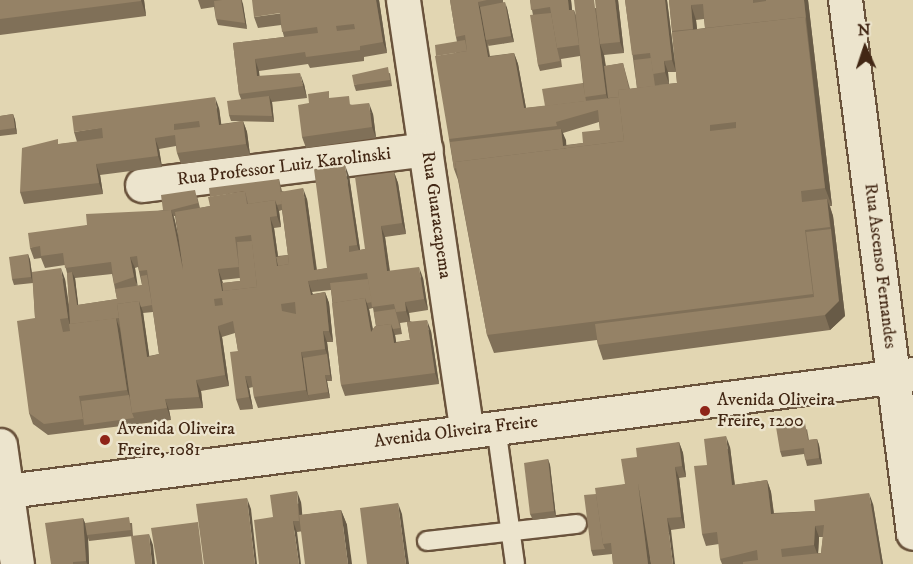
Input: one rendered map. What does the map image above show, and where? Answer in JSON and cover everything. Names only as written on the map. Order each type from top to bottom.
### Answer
[{"type":"street","name":"Rua Guaracapema","points":[[403,0],[426,149],[482,429]]},
{"type":"street","name":"Rua Ascenso Fernandes","points":[[845,0],[903,375],[913,533]]},
{"type":"street","name":"Rua Professor Luiz Karolinski","points":[[142,185],[426,149]]},
{"type":"street","name":"Avenida Oliveira Freire","points":[[3,491],[903,375]]},
{"type":"street","points":[[0,446],[3,491],[17,564]]},
{"type":"lane","points":[[482,429],[510,532],[515,564]]},
{"type":"lane","points":[[428,541],[577,524]]},
{"type":"building","points":[[0,0],[141,0],[141,1],[0,19]]},
{"type":"building","points":[[241,0],[245,23],[216,19],[214,1]]},
{"type":"building","points":[[252,0],[376,0],[383,42],[360,46],[360,50],[306,57],[305,52],[255,59],[257,76],[300,73],[303,86],[239,94],[233,43],[318,33],[317,27],[282,32],[280,13],[254,17]],"holes":[[[354,24],[355,29],[337,31],[336,26]]]},
{"type":"building","points":[[450,0],[487,0],[478,2],[488,57],[514,53],[524,108],[619,97],[624,141],[455,162],[456,168],[454,169],[450,142],[561,129],[563,146],[583,143],[582,132],[600,130],[598,110],[556,122],[557,126],[449,139],[435,56],[467,51],[465,35],[456,37]]},
{"type":"building","points":[[530,0],[568,0],[569,10],[574,10],[579,45],[557,48],[550,7],[531,10]]},
{"type":"building","points":[[574,0],[594,0],[606,94],[585,97]]},
{"type":"building","points":[[595,0],[615,0],[620,42],[600,44]]},
{"type":"building","points":[[625,0],[665,0],[672,60],[664,61],[665,72],[653,74],[650,53],[632,55]]},
{"type":"building","points":[[669,0],[753,0],[753,3],[766,0],[804,0],[806,19],[805,17],[705,28],[703,4],[691,5],[693,29],[672,31]]},
{"type":"building","points":[[505,2],[511,36],[486,40],[480,7]]},
{"type":"building","points":[[551,13],[560,61],[538,65],[530,15]]},
{"type":"building","points":[[805,17],[825,188],[801,191],[802,202],[827,199],[830,227],[805,230],[813,294],[487,335],[455,162],[624,141],[618,90],[677,83],[672,32]],"holes":[[[736,122],[736,128],[710,131],[710,125]]]},
{"type":"building","points":[[465,40],[467,51],[436,56],[435,45]]},
{"type":"building","points":[[651,58],[655,86],[637,88],[634,60]]},
{"type":"building","points":[[623,63],[629,89],[618,90],[619,97],[608,98],[604,66]]},
{"type":"building","points":[[388,67],[390,80],[354,85],[352,75]]},
{"type":"building","points":[[583,83],[586,101],[545,106],[542,89]]},
{"type":"building","points":[[329,91],[329,98],[349,96],[350,105],[369,103],[372,127],[302,137],[298,105],[309,103],[308,94]]},
{"type":"building","points":[[269,96],[272,116],[229,115],[227,101]]},
{"type":"building","points":[[215,97],[219,125],[243,121],[246,144],[177,153],[175,135],[155,138],[158,156],[96,164],[99,183],[20,192],[22,148],[58,139],[58,144],[103,138],[102,128],[74,132],[72,116]],"holes":[[[199,121],[200,127],[174,130],[174,124]]]},
{"type":"building","points":[[13,114],[15,128],[0,130],[0,116]]},
{"type":"building","points":[[345,165],[357,245],[349,246],[349,252],[365,249],[355,177],[394,172],[402,223],[381,226],[387,271],[419,267],[424,299],[405,302],[406,311],[396,312],[394,304],[372,307],[367,273],[308,281],[311,295],[325,292],[329,331],[323,331],[325,349],[301,352],[306,390],[254,397],[251,376],[245,376],[249,397],[236,399],[230,352],[238,351],[233,321],[218,326],[225,375],[196,380],[199,397],[165,399],[167,408],[132,413],[117,304],[139,301],[147,357],[159,354],[147,270],[139,271],[137,256],[130,257],[134,277],[114,284],[111,262],[65,268],[63,253],[41,256],[40,246],[30,248],[28,233],[87,225],[86,214],[171,210],[183,270],[175,212],[210,206],[208,197],[245,191],[247,204],[275,200],[277,216],[270,217],[277,266],[289,264],[280,192],[303,188],[314,270],[327,268],[314,169]],"holes":[[[251,235],[257,287],[222,291],[218,269],[239,267],[235,237]],[[222,298],[223,305],[215,306],[214,299]],[[295,302],[296,314],[282,311],[281,304]]]},
{"type":"building","points":[[279,179],[282,204],[277,205],[275,200],[248,204],[245,191],[210,197],[209,188]]},
{"type":"building","points":[[195,190],[198,203],[163,210],[161,195]]},
{"type":"building","points":[[831,229],[839,301],[825,315],[598,345],[595,324],[814,297],[806,232]]},
{"type":"building","points":[[252,241],[257,287],[223,291],[222,283],[240,281],[237,242]]},
{"type":"building","points":[[28,254],[31,277],[12,279],[9,257]]},
{"type":"building","points":[[288,255],[289,264],[278,266],[276,257]]},
{"type":"building","points":[[61,268],[68,318],[60,319],[63,332],[70,331],[69,324],[116,318],[127,390],[79,396],[83,419],[44,424],[29,413],[17,321],[35,318],[32,272]]},
{"type":"building","points":[[72,272],[77,305],[117,299],[115,289],[142,285],[141,276],[147,275],[152,305],[141,307],[139,301],[117,304],[119,318],[70,324],[67,273]]},
{"type":"building","points":[[368,279],[372,302],[367,303],[365,298],[333,303],[330,283]]},
{"type":"building","points":[[365,298],[371,332],[375,326],[391,324],[394,343],[410,340],[407,322],[427,320],[435,373],[341,385],[332,303]]},
{"type":"building","points":[[395,309],[400,328],[393,329],[391,324],[376,326],[374,312]]},
{"type":"building","points":[[327,354],[330,375],[325,375],[328,392],[308,395],[303,358]]},
{"type":"building","points":[[129,395],[134,418],[84,425],[81,401]]},
{"type":"building","points":[[805,423],[808,440],[817,439],[819,458],[805,460],[804,448],[780,451],[776,427]]},
{"type":"building","points":[[726,436],[732,485],[767,480],[771,514],[815,511],[814,500],[869,493],[881,564],[743,564],[743,562],[758,560],[757,550],[720,559],[717,532],[702,534],[694,466],[707,465],[704,439]],"holes":[[[824,525],[821,553],[782,557],[781,549],[814,545],[815,526]]]},
{"type":"building","points":[[679,442],[682,466],[675,467],[681,517],[667,518],[673,564],[651,564],[638,483],[648,564],[613,564],[611,543],[603,544],[595,488],[625,484],[621,459],[637,457],[636,448]]},
{"type":"building","points":[[548,459],[554,511],[530,514],[524,463]]},
{"type":"building","points":[[297,491],[299,521],[293,521],[299,564],[259,564],[254,520],[273,517],[270,495]]},
{"type":"building","points":[[596,494],[605,549],[591,550],[584,495]]},
{"type":"building","points":[[247,498],[255,564],[204,564],[196,504]]},
{"type":"building","points":[[398,503],[406,564],[367,564],[360,508]]},
{"type":"building","points":[[341,510],[348,564],[305,564],[299,515]]},
{"type":"building","points":[[129,517],[131,530],[87,535],[85,523]]},
{"type":"building","points":[[83,518],[86,561],[73,562],[73,564],[51,564],[45,523]]},
{"type":"building","points":[[198,522],[203,564],[157,564],[151,528]]},
{"type":"building","points":[[149,534],[152,564],[135,564],[131,536]]},
{"type":"place","name":"Avenida Oliveira Freire, 1200","points":[[705,411]]},
{"type":"place","name":"Avenida Oliveira Freire, 1081","points":[[105,440]]}]
